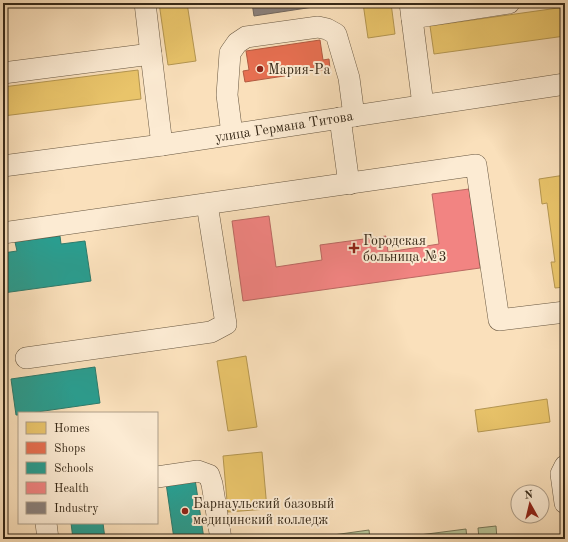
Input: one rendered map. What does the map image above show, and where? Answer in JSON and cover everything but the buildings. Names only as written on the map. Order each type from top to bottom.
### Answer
[{"type":"street","points":[[146,3],[162,145]]},
{"type":"street","points":[[423,105],[411,10],[509,3]]},
{"type":"street","points":[[232,134],[227,95],[230,53],[236,43],[246,37],[318,27],[327,29],[336,34],[349,78],[347,117],[349,184]]},
{"type":"street","points":[[3,73],[151,54]]},
{"type":"street","name":"улица Германа Титова","points":[[3,166],[162,145],[565,84]]},
{"type":"street","points":[[3,234],[476,165],[499,320],[565,312]]},
{"type":"street","points":[[26,358],[211,332],[226,324],[207,204]]},
{"type":"street","points":[[565,466],[561,474],[565,503]]},
{"type":"street","points":[[158,477],[198,471],[208,475],[212,484],[221,539]]},
{"type":"street","points":[[46,524],[48,539]]},
{"type":"green space","points":[[496,526],[497,539],[479,539],[478,528]]},
{"type":"green space","points":[[466,529],[467,539],[396,539],[396,538]]},
{"type":"green space","points":[[369,530],[370,539],[333,539],[333,535]]},
{"type":"place","name":"Мария-Ра","points":[[260,69]]},
{"type":"place","name":"Городская больница №3","points":[[354,248]]},
{"type":"place","name":"Барнаульский базовый медицинский колледж","points":[[185,511]]}]
